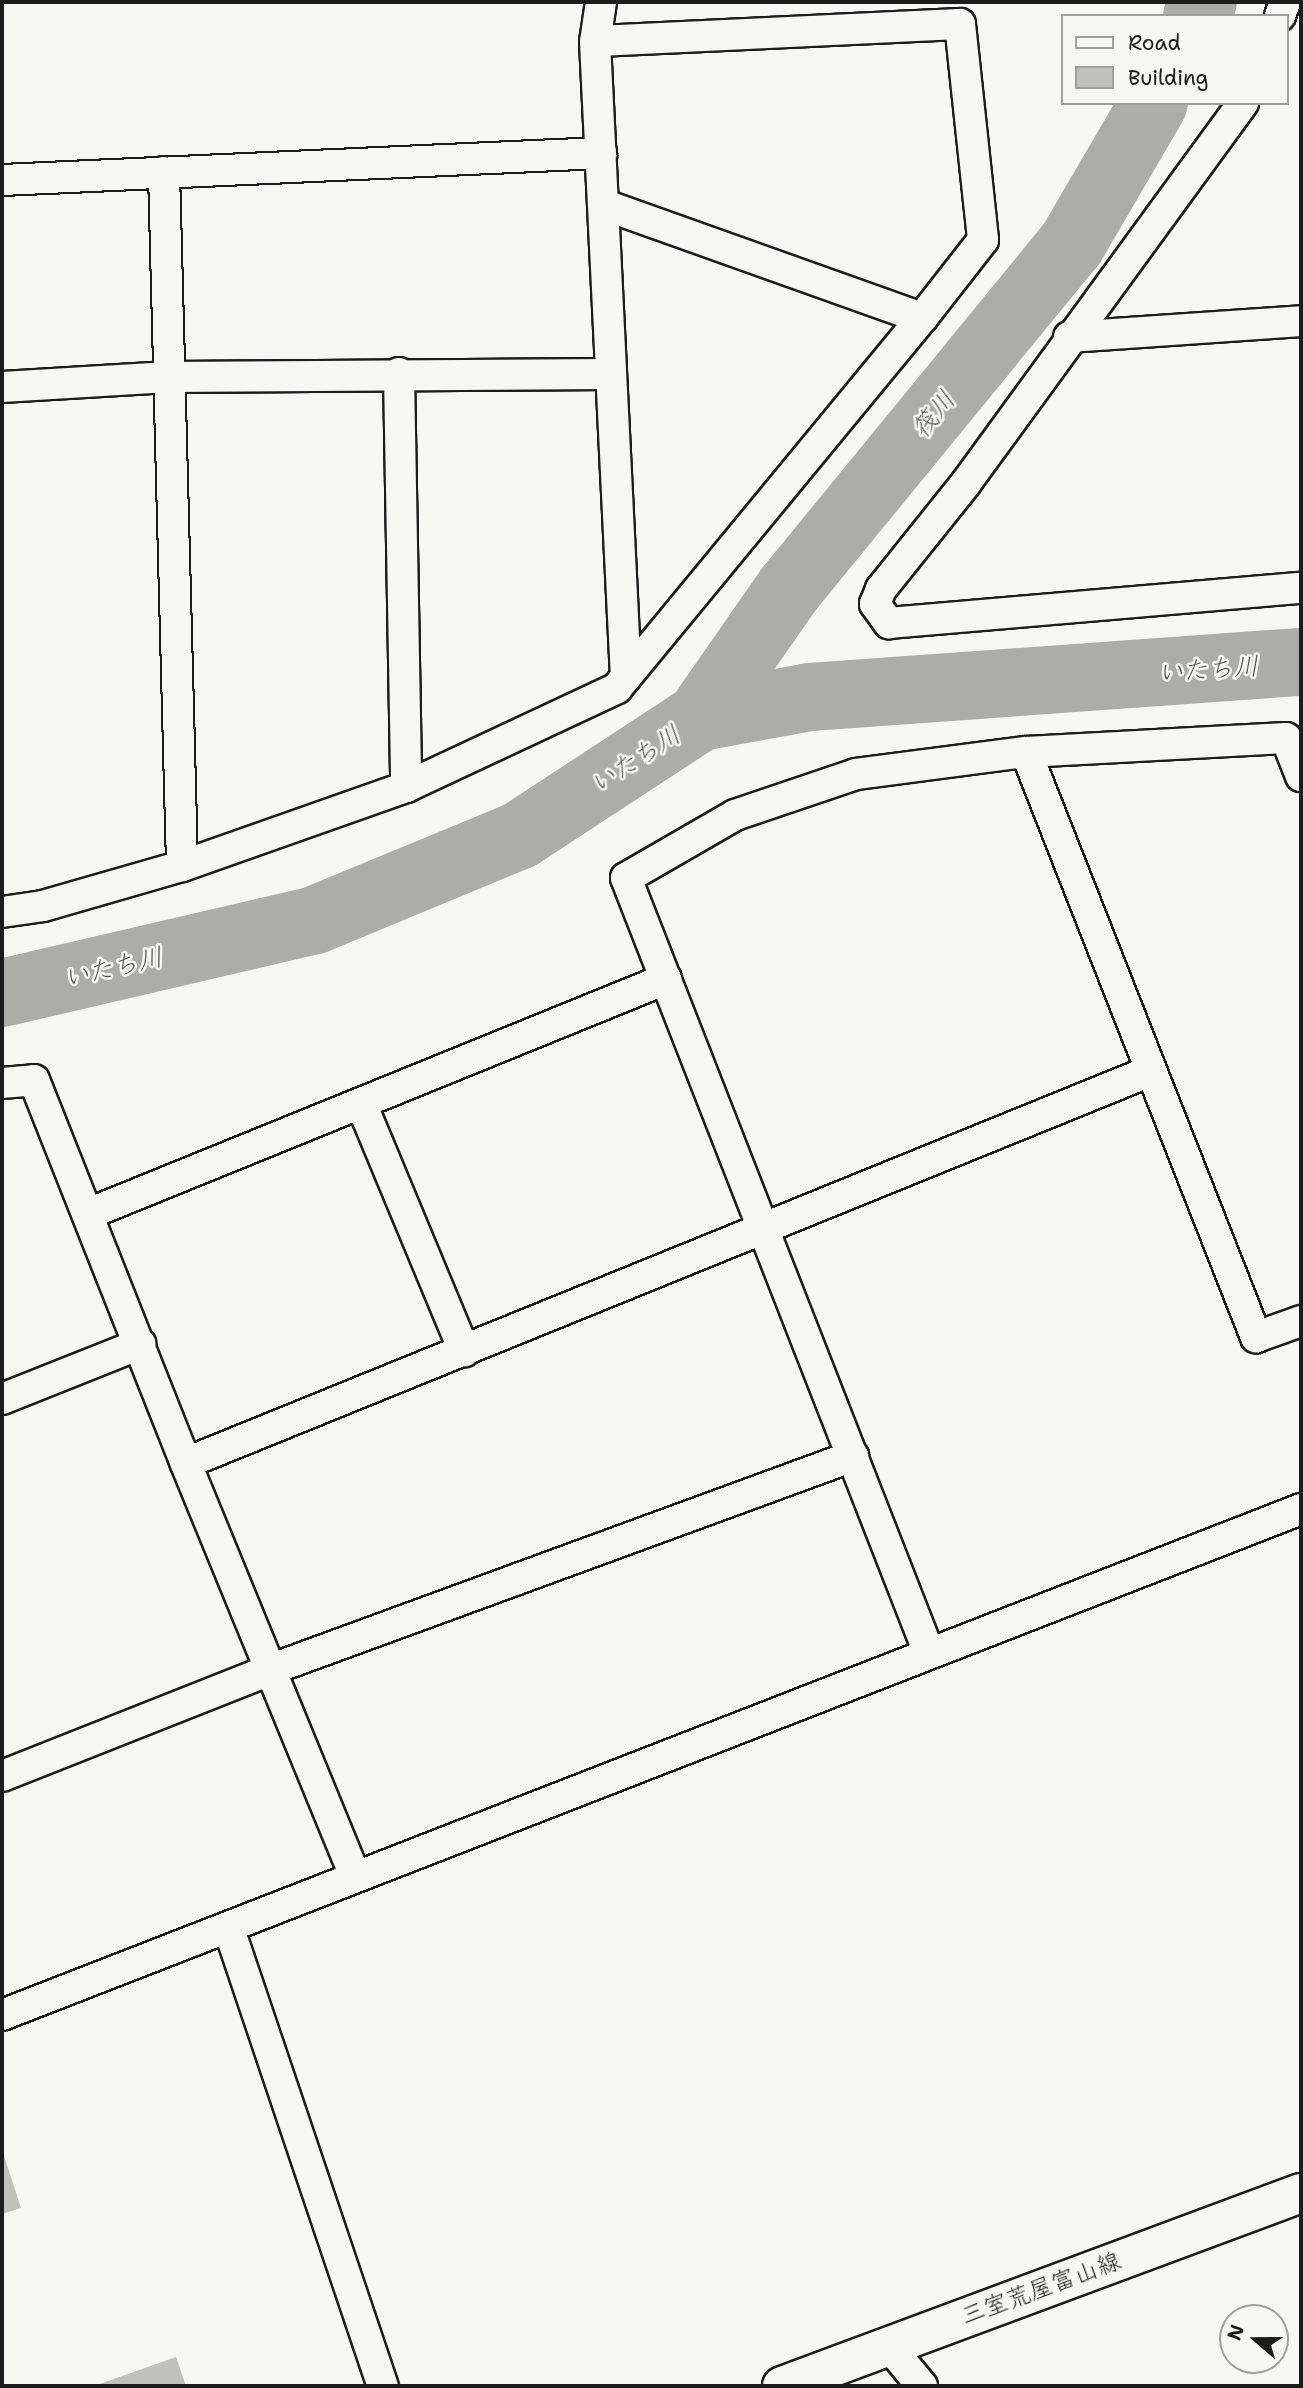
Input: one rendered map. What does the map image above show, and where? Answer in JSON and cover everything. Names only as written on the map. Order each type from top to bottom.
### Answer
[{"type":"main road","name":"三室荒屋富山線","points":[[782,2386],[1301,2193]]},
{"type":"street","points":[[601,2],[597,41],[601,153],[626,677]]},
{"type":"street","points":[[2,912],[43,906],[182,866],[405,787],[617,688],[922,318],[983,240],[960,24],[597,41]]},
{"type":"street","points":[[1242,105],[1069,337],[966,482],[881,589],[876,604],[881,618],[889,623],[1301,588]]},
{"type":"street","points":[[2,180],[601,153]]},
{"type":"street","points":[[164,172],[182,866]]},
{"type":"street","points":[[605,205],[922,318]]},
{"type":"street","points":[[1069,337],[1301,321]]},
{"type":"street","points":[[2,387],[169,377],[399,373],[610,374]]},
{"type":"street","points":[[399,373],[405,787]]},
{"type":"street","points":[[929,1653],[766,1230],[626,878],[652,860],[735,816],[856,774],[1027,752],[1286,738],[1301,776]]},
{"type":"street","points":[[1027,752],[1149,1072],[1256,1337],[1301,1321]]},
{"type":"street","points":[[88,1214],[666,979]]},
{"type":"street","points":[[186,1463],[766,1230],[1149,1072]]},
{"type":"street","points":[[2,1083],[34,1080],[186,1463],[355,1876]]},
{"type":"street","points":[[361,1102],[464,1351]]},
{"type":"street","points":[[2,1399],[141,1344]]},
{"type":"street","points":[[2,1776],[272,1669],[853,1456]]},
{"type":"street","points":[[2,2015],[229,1929],[355,1876],[473,1835],[929,1653],[1301,1509]]},
{"type":"street","points":[[229,1929],[383,2386]]},
{"type":"street","points":[[889,2346],[922,2386]]},
{"type":"building","points":[[2,2150],[21,2208],[2,2214]]},
{"type":"building","points":[[176,2357],[186,2386],[94,2386]]},
{"type":"waterway","name":"筏川","points":[[1198,14],[1203,2]]},
{"type":"waterway","name":"筏川","points":[[700,717],[789,589],[1071,245],[1153,105]]},
{"type":"waterway","name":"いたち川","points":[[2,993],[315,920],[520,835],[700,717],[810,697],[1301,662]]}]
